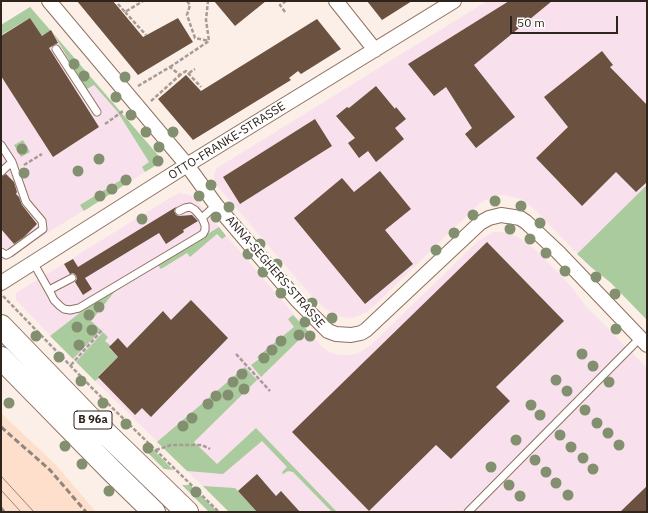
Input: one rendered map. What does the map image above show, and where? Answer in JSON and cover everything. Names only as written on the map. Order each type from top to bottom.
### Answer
[{"type":"main road","name":"B 96a","points":[[1,326],[94,421],[187,512]]},
{"type":"main road","name":"B 96a","points":[[1,358],[154,512]]},
{"type":"street","name":"ANNA-SEGHERS-STRASSE","points":[[49,1],[187,166],[216,205],[297,300],[328,332],[351,335],[361,333],[366,330],[480,223],[489,218],[502,215],[520,218],[526,222],[558,252],[643,341]]},
{"type":"street","points":[[336,1],[375,50]]},
{"type":"street","name":"OTTO-FRANKE-STRASSE","points":[[1,283],[454,1]]},
{"type":"lane","points":[[56,49],[97,112]]},
{"type":"lane","points":[[1,145],[12,162],[26,202],[42,221],[43,229],[10,253],[6,255],[1,252]]},
{"type":"lane","points":[[1,172],[12,162]]},
{"type":"lane","points":[[202,218],[216,205]]},
{"type":"lane","points":[[33,262],[54,300],[64,309],[70,310],[79,308],[203,234],[205,225],[202,218],[195,210],[190,207],[179,212]]},
{"type":"lane","points":[[49,290],[72,278]]},
{"type":"lane","points":[[468,512],[643,341]]},
{"type":"path","points":[[125,12],[143,1]]},
{"type":"path","points":[[187,1],[190,5],[187,15],[195,38],[209,41]]},
{"type":"path","points":[[208,1],[206,20],[209,41]]},
{"type":"path","points":[[285,12],[280,6],[286,1]]},
{"type":"path","points":[[118,4],[146,35]]},
{"type":"path","points":[[138,86],[209,41]]},
{"type":"path","points":[[170,67],[180,75]]},
{"type":"path","points":[[150,101],[180,75],[186,71],[188,73],[195,69]]},
{"type":"path","points":[[188,73],[201,87]]},
{"type":"path","points":[[105,124],[123,111]]},
{"type":"path","points":[[12,162],[23,165],[42,154]]},
{"type":"path","points":[[1,294],[71,366],[219,512]]},
{"type":"path","points":[[71,366],[102,329]]},
{"type":"path","points":[[236,354],[270,390]]},
{"type":"path","points":[[156,450],[171,445],[202,446],[210,449]]},
{"type":"shaded area","points":[[487,1],[647,1],[647,320],[610,282],[592,268],[531,206],[521,199],[505,195],[492,197],[479,204],[367,312],[353,318],[342,317],[324,308],[307,291],[214,182],[214,174],[217,168]]},
{"type":"shaded area","points":[[30,7],[163,161],[1,262],[1,25]]},
{"type":"shaded area","points":[[180,193],[190,195],[195,199],[322,347],[327,351],[338,355],[351,355],[362,351],[371,345],[476,243],[483,238],[494,232],[505,232],[511,233],[523,240],[537,251],[570,285],[585,305],[647,368],[647,512],[229,512],[73,359],[16,300],[16,293]]},
{"type":"shaded area","points":[[1,413],[56,465],[96,512],[1,512]]},
{"type":"green space","points":[[30,7],[51,31],[42,36],[30,18],[1,35],[1,25]]},
{"type":"green space","points":[[52,32],[163,161],[145,172],[142,167],[149,162],[117,111],[94,85],[87,89]]},
{"type":"green space","points":[[23,140],[30,152],[21,157],[14,145]]},
{"type":"green space","points":[[129,175],[132,180],[84,211],[80,205]]},
{"type":"green space","points":[[647,185],[647,320],[610,282],[577,254]]},
{"type":"green space","points":[[219,227],[226,236],[222,239],[217,234],[190,257],[187,253],[161,269],[158,265]]},
{"type":"green space","points":[[115,291],[91,321],[101,330],[73,359],[50,336],[81,312]]},
{"type":"green space","points":[[293,315],[308,331],[261,377],[251,365],[259,359],[257,357],[294,327],[288,319]]},
{"type":"green space","points":[[103,332],[108,337],[105,341],[111,346],[109,348],[118,357],[98,376],[99,378],[95,381],[76,362]]},
{"type":"green space","points":[[245,367],[257,380],[194,442],[217,464],[256,428],[337,512],[332,512],[293,472],[288,471],[282,474],[287,467],[262,441],[223,474],[187,471],[157,442]]},
{"type":"green space","points":[[146,442],[173,470],[164,469],[145,450]]},
{"type":"green space","points":[[182,485],[190,485],[218,512],[209,512]]},
{"type":"green space","points":[[203,486],[235,488],[257,512],[229,512]]},
{"type":"building","points":[[77,1],[113,1],[143,37],[178,18],[193,42],[138,75]]},
{"type":"building","points":[[214,1],[266,1],[235,26]]},
{"type":"building","points":[[367,1],[412,1],[382,20]]},
{"type":"building","points":[[509,1],[552,1],[474,65],[515,117],[476,148],[465,134],[472,128],[446,87],[434,96],[408,64]]},
{"type":"building","points":[[30,18],[42,36],[51,30],[58,43],[49,48],[99,127],[53,157],[1,76],[1,36]]},
{"type":"building","points":[[317,19],[341,49],[301,74],[298,71],[289,78],[291,80],[193,140],[158,99],[186,75],[201,91]]},
{"type":"building","points":[[602,51],[613,65],[610,67],[647,105],[647,182],[636,192],[616,172],[582,206],[536,158],[568,127],[544,97]]},
{"type":"building","points":[[376,86],[395,109],[396,107],[406,119],[395,128],[404,139],[376,162],[368,151],[359,158],[348,143],[355,138],[336,116],[347,107],[349,108]]},
{"type":"building","points":[[315,119],[332,146],[240,204],[223,177]]},
{"type":"building","points":[[380,171],[411,209],[385,230],[413,264],[365,304],[294,218],[342,178],[354,192]]},
{"type":"building","points":[[6,174],[14,182],[17,192],[16,194],[22,205],[37,224],[24,237],[14,244],[1,229],[1,177]]},
{"type":"building","points":[[176,207],[174,211],[176,215],[192,215],[198,221],[183,230],[184,232],[166,244],[159,233],[85,278],[92,289],[83,295],[75,282],[77,279],[76,275],[73,273],[70,274],[64,264],[73,259],[78,267]]},
{"type":"building","points":[[487,242],[564,321],[496,387],[510,401],[451,459],[436,445],[369,511],[292,432]]},
{"type":"building","points":[[191,300],[228,338],[151,417],[142,408],[135,415],[98,377],[118,357],[109,347],[118,338],[127,348],[163,311],[171,320]]},
{"type":"building","points":[[257,474],[276,496],[281,491],[300,512],[257,512],[238,491]]},
{"type":"building","points":[[647,486],[647,512],[620,512]]},
{"type":"tram line","points":[[1,476],[34,512]]},
{"type":"tram line","points":[[1,490],[21,512]]},
{"type":"railway","points":[[1,427],[50,470],[86,512]]},
{"type":"railway","points":[[1,508],[4,512]]}]
